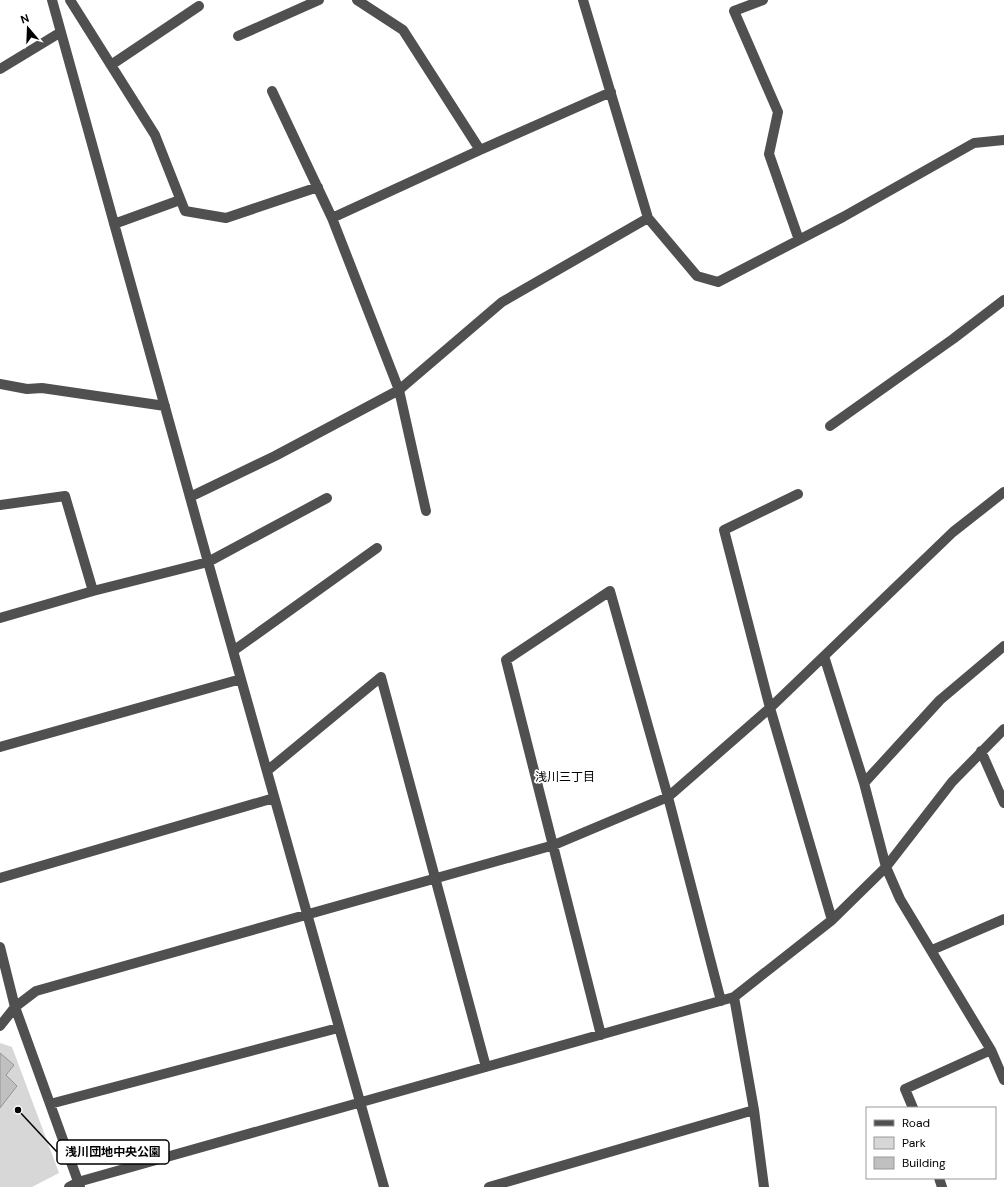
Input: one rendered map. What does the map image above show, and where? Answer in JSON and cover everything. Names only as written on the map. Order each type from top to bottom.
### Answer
[{"type":"street","points":[[52,0],[338,1028],[384,1187]]},
{"type":"street","points":[[70,0],[156,135],[185,211],[226,218],[318,188]]},
{"type":"street","points":[[238,36],[319,0]]},
{"type":"street","points":[[357,0],[404,30],[480,150]]},
{"type":"street","points":[[583,0],[648,218],[696,276],[718,282],[799,240],[974,143],[1004,140]]},
{"type":"street","points":[[763,0],[734,11],[778,112],[769,154],[799,240]]},
{"type":"street","points":[[111,65],[199,6]]},
{"type":"street","points":[[0,69],[61,32]]},
{"type":"street","points":[[272,91],[332,218],[399,390],[426,511]]},
{"type":"street","points":[[332,218],[611,92]]},
{"type":"street","points":[[114,224],[180,200]]},
{"type":"street","points":[[190,497],[275,456],[399,390],[502,302],[648,218]]},
{"type":"street","points":[[830,426],[953,339],[1004,300]]},
{"type":"street","points":[[0,384],[27,389],[42,388],[165,406]]},
{"type":"street","points":[[0,1026],[15,1007],[36,991],[554,845],[668,797],[770,708],[953,532],[1004,492]]},
{"type":"street","points":[[798,494],[724,530],[770,708],[832,920]]},
{"type":"street","points":[[0,506],[65,496],[93,591]]},
{"type":"street","points":[[0,618],[93,591],[208,562],[328,498]]},
{"type":"street","points":[[233,651],[377,548]]},
{"type":"street","points":[[601,1034],[506,660],[610,591],[668,797],[721,1001]]},
{"type":"street","points":[[864,783],[940,700],[1004,646]]},
{"type":"street","points":[[824,656],[864,783],[886,867],[900,899],[932,950],[990,1050],[1004,1080]]},
{"type":"street","points":[[267,771],[381,677],[434,879],[486,1067]]},
{"type":"street","points":[[0,747],[241,679]]},
{"type":"street","points":[[69,1187],[359,1102],[734,997],[832,920],[886,867],[952,782],[1004,729]]},
{"type":"street","points":[[981,751],[1004,803]]},
{"type":"street","points":[[0,878],[274,798]]},
{"type":"street","points":[[932,950],[1004,920]]},
{"type":"street","points":[[0,947],[15,1007],[79,1184]]},
{"type":"street","points":[[734,997],[754,1110],[764,1187]]},
{"type":"street","points":[[50,1104],[338,1028]]},
{"type":"street","points":[[912,1107],[905,1089],[990,1050]]},
{"type":"street","points":[[489,1187],[754,1110]]},
{"type":"green space","points":[[0,1043],[12,1047],[59,1173],[32,1187],[0,1187]]},
{"type":"building","points":[[0,1053],[14,1065],[6,1075],[17,1086],[0,1108]]},
{"type":"place","name":"浅川団地中央公園","points":[[18,1110]]},
{"type":"district","name":"浅川三丁目","points":[[565,777]]}]
